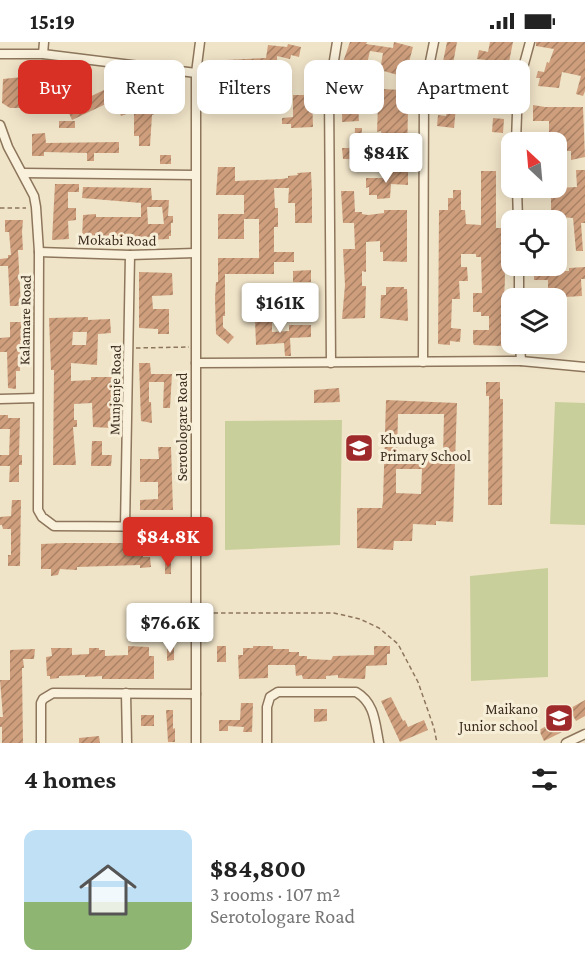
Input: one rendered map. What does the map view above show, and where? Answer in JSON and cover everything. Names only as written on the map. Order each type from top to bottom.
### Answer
[{"type":"street","points":[[43,54],[44,42]]},
{"type":"street","name":"Serotologare Road","points":[[196,743],[195,174],[196,73],[200,42]]},
{"type":"street","points":[[330,363],[329,91],[337,42]]},
{"type":"street","points":[[423,362],[424,91],[434,42]]},
{"type":"street","points":[[516,132],[518,86],[530,42]]},
{"type":"street","points":[[0,54],[43,54],[196,73]]},
{"type":"street","name":"Kalamare Road","points":[[0,125],[8,147],[34,196],[36,207],[39,252],[38,510],[47,522],[54,526],[125,527]]},
{"type":"street","points":[[0,153],[8,147]]},
{"type":"street","points":[[23,173],[195,174]]},
{"type":"street","name":"Mokabi Road","points":[[39,252],[130,255],[195,253]]},
{"type":"street","name":"Munjenje Road","points":[[125,527],[130,255]]},
{"type":"street","points":[[521,354],[521,361]]},
{"type":"street","points":[[196,363],[521,361],[585,367]]},
{"type":"street","points":[[0,399],[37,398]]},
{"type":"street","points":[[125,527],[195,527]]},
{"type":"street","points":[[267,743],[267,706],[270,698],[279,692],[356,692],[363,696],[372,707],[378,743]]},
{"type":"street","points":[[41,743],[40,703],[53,693],[196,694]]},
{"type":"street","points":[[126,693],[127,743]]},
{"type":"street","points":[[566,743],[585,734]]},
{"type":"path","points":[[0,208],[36,207]]},
{"type":"path","points":[[129,348],[196,346]]},
{"type":"path","points":[[196,613],[334,613],[360,619],[379,628],[398,644],[418,682],[437,743]]},
{"type":"green space","points":[[555,402],[585,403],[585,525],[550,524]]},
{"type":"green space","points":[[342,420],[340,545],[225,550],[225,421]]},
{"type":"green space","points":[[548,568],[548,677],[471,681],[470,576]]},
{"type":"building","points":[[350,42],[367,42],[366,44],[393,48],[394,42],[413,47],[410,60],[396,60],[396,74],[384,71],[383,53],[370,51],[368,60],[344,60]]},
{"type":"building","points":[[447,42],[457,42],[454,60],[443,60]]},
{"type":"building","points":[[490,42],[513,42],[509,60],[477,59],[479,50],[488,52]]},
{"type":"building","points":[[536,42],[585,42],[585,91],[583,96],[576,94],[581,76],[562,72],[559,88],[538,86],[540,78],[536,78],[538,71],[544,72],[554,49],[536,46]]},
{"type":"building","points":[[288,44],[301,47],[299,57],[291,55],[290,59],[277,56],[277,60],[226,60],[266,58],[268,45],[287,47]]},
{"type":"building","points":[[18,77],[18,108],[10,108],[2,103],[3,79]]},
{"type":"building","points":[[384,89],[396,90],[396,114],[408,114],[407,160],[343,159],[342,148],[354,148],[355,128],[362,128],[361,147],[367,147],[367,152],[385,152],[386,137],[382,137],[381,131],[377,132],[378,114],[384,114]]},
{"type":"building","points":[[104,90],[104,105],[92,111],[92,96]]},
{"type":"building","points":[[293,95],[304,95],[304,114],[313,114],[313,127],[291,128],[291,124],[282,124],[282,118],[293,117]]},
{"type":"building","points":[[533,105],[583,107],[585,157],[571,160],[571,151],[567,151],[567,132],[549,132],[549,121],[533,121]]},
{"type":"building","points":[[69,114],[85,114],[72,120]]},
{"type":"building","points":[[134,114],[154,114],[152,115],[150,146],[139,146],[139,136],[134,136]]},
{"type":"building","points":[[342,114],[359,114],[359,121],[342,122]]},
{"type":"building","points":[[446,114],[455,114],[454,128],[437,126],[438,115],[446,116]]},
{"type":"building","points":[[493,118],[504,119],[503,132],[492,132]]},
{"type":"building","points":[[59,121],[75,121],[75,128],[59,128]]},
{"type":"building","points":[[45,133],[46,143],[119,142],[119,153],[94,153],[94,161],[87,161],[87,153],[44,152],[44,156],[32,156],[32,134]]},
{"type":"building","points":[[160,155],[171,155],[171,164],[160,164]]},
{"type":"building","points":[[218,167],[235,167],[235,181],[281,179],[298,175],[297,173],[311,172],[312,223],[295,223],[295,203],[288,203],[289,188],[274,188],[275,208],[278,208],[278,227],[274,227],[274,252],[294,252],[294,262],[274,262],[274,274],[225,274],[223,327],[234,337],[228,344],[216,334],[215,298],[218,258],[259,258],[259,219],[244,219],[244,239],[218,239],[218,214],[244,214],[244,195],[216,195]]},
{"type":"building","points":[[576,170],[585,170],[585,223],[581,223],[583,251],[576,251],[573,218],[567,218],[567,210],[551,210],[551,198],[567,198],[567,187],[577,187]]},
{"type":"building","points":[[481,171],[496,171],[496,228],[501,228],[501,276],[505,276],[505,279],[505,288],[501,288],[501,346],[474,345],[473,342],[473,330],[489,330],[489,316],[481,316],[481,312],[473,312],[473,293],[482,293],[481,257],[476,257],[476,254],[461,254],[461,267],[467,267],[468,281],[459,281],[460,299],[452,299],[451,328],[461,329],[460,342],[450,341],[450,345],[438,344],[439,210],[448,210],[448,198],[453,198],[453,190],[461,190],[461,210],[465,210],[466,224],[481,225]]},
{"type":"building","points":[[384,172],[408,172],[408,185],[391,184],[390,198],[377,199],[377,195],[369,195],[366,178],[384,178]]},
{"type":"building","points":[[55,184],[79,184],[79,192],[68,192],[68,208],[76,208],[76,220],[68,221],[69,239],[52,240]]},
{"type":"building","points":[[83,187],[151,188],[152,200],[169,200],[168,216],[173,216],[171,236],[169,239],[124,241],[124,239],[82,239],[83,215],[141,217],[141,203],[82,198]],"holes":[[[147,207],[162,207],[164,224],[148,224]]]},
{"type":"building","points":[[341,191],[354,191],[355,212],[368,215],[384,213],[384,210],[407,210],[407,262],[383,261],[380,241],[366,242],[366,272],[362,271],[362,286],[366,286],[365,318],[342,319],[345,285],[343,249],[355,249],[354,223],[343,223]]},
{"type":"building","points":[[5,220],[23,220],[23,250],[18,250],[21,306],[10,306],[8,266],[0,266],[0,259],[11,255],[9,232],[5,232]]},
{"type":"building","points":[[585,267],[585,279],[581,279],[582,296],[567,297],[567,288],[548,288],[548,280],[534,280],[534,276],[567,276],[569,268]]},
{"type":"building","points":[[311,270],[311,282],[293,282],[293,271]]},
{"type":"building","points":[[139,272],[172,273],[173,295],[152,296],[153,309],[169,309],[169,334],[158,334],[158,329],[139,328]]},
{"type":"building","points":[[292,285],[292,292],[263,302],[260,293]]},
{"type":"building","points":[[386,287],[407,289],[408,321],[380,318],[381,295],[386,295]]},
{"type":"building","points":[[49,318],[110,319],[111,333],[98,334],[97,365],[71,363],[71,381],[91,380],[91,377],[112,377],[111,428],[93,427],[92,403],[74,404],[74,420],[77,420],[77,427],[73,427],[76,465],[53,465],[54,370],[51,370]],"holes":[[[73,332],[87,332],[86,345],[72,345]]]},
{"type":"building","points":[[272,319],[272,332],[289,331],[289,325],[311,325],[311,337],[290,338],[291,356],[285,356],[284,343],[256,345],[255,320]]},
{"type":"building","points":[[10,322],[21,322],[22,352],[20,352],[20,371],[16,371],[16,389],[8,388],[7,352],[0,352],[0,338],[10,337]]},
{"type":"building","points":[[139,363],[150,363],[151,374],[172,374],[170,408],[163,408],[164,382],[149,382],[152,423],[141,421]]},
{"type":"building","points":[[486,382],[500,382],[500,399],[503,399],[502,505],[488,505],[489,396],[486,396]]},
{"type":"building","points":[[339,388],[340,402],[314,403],[314,390]]},
{"type":"building","points":[[386,400],[457,403],[453,522],[436,521],[436,525],[413,524],[412,541],[394,541],[393,550],[357,548],[357,508],[382,508]],"holes":[[[398,414],[444,414],[443,456],[397,455]],[[396,469],[422,469],[421,494],[396,493]]]},
{"type":"building","points":[[0,415],[20,418],[19,455],[22,455],[22,465],[19,465],[19,482],[9,482],[10,466],[0,466],[0,455],[9,455],[10,429],[0,429]]},
{"type":"building","points":[[92,441],[102,441],[102,455],[112,455],[111,466],[91,466]]},
{"type":"building","points":[[158,447],[171,447],[173,510],[140,510],[140,500],[158,499],[158,482],[140,482],[140,459],[159,459]]},
{"type":"building","points":[[12,500],[21,500],[20,566],[8,566],[8,555],[11,555],[11,529],[3,529],[0,525],[0,517],[11,516]]},
{"type":"building","points":[[132,543],[132,550],[143,549],[143,557],[150,557],[151,567],[140,568],[140,565],[77,567],[77,570],[60,569],[58,575],[51,576],[51,569],[41,569],[41,544]]},
{"type":"building","points":[[165,561],[171,561],[171,574],[165,574]]},
{"type":"building","points":[[128,646],[149,647],[149,656],[154,656],[154,679],[102,679],[102,676],[85,677],[85,675],[59,676],[59,678],[50,679],[50,676],[47,676],[46,657],[52,656],[51,648],[72,648],[72,655],[89,654],[89,648],[99,648],[99,650],[105,650],[105,656],[128,655]]},
{"type":"building","points":[[217,646],[226,646],[226,662],[217,662]]},
{"type":"building","points":[[253,646],[289,649],[289,652],[299,652],[299,656],[307,656],[307,659],[331,660],[333,656],[374,655],[374,646],[390,646],[390,654],[387,654],[387,665],[366,666],[365,679],[338,678],[338,675],[326,676],[326,679],[303,679],[302,675],[296,676],[295,665],[268,665],[268,678],[239,679],[238,655],[243,655],[243,648],[253,648]]},
{"type":"building","points":[[167,647],[174,647],[174,660],[167,661]]},
{"type":"building","points":[[35,649],[34,659],[23,659],[23,743],[2,743],[0,717],[3,717],[0,680],[10,680],[10,650]]},
{"type":"building","points":[[391,697],[408,727],[424,720],[428,730],[400,742],[381,701]]},
{"type":"building","points":[[585,700],[585,716],[576,721],[569,709]]},
{"type":"building","points":[[241,703],[253,703],[252,732],[243,732],[244,727],[228,726],[228,731],[219,731],[219,720],[240,720]]},
{"type":"building","points":[[314,709],[327,709],[327,721],[314,722]]},
{"type":"building","points":[[166,710],[173,710],[175,742],[168,742]]},
{"type":"building","points":[[141,715],[154,715],[154,726],[141,726]]},
{"type":"building","points":[[556,721],[562,732],[544,741],[539,730]]},
{"type":"building","points":[[99,736],[100,743],[79,743],[79,738]]},
{"type":"place","name":"Khuduga Primary School","points":[[359,448]]},
{"type":"place","name":"Maikano Junior school","points":[[559,718]]}]
